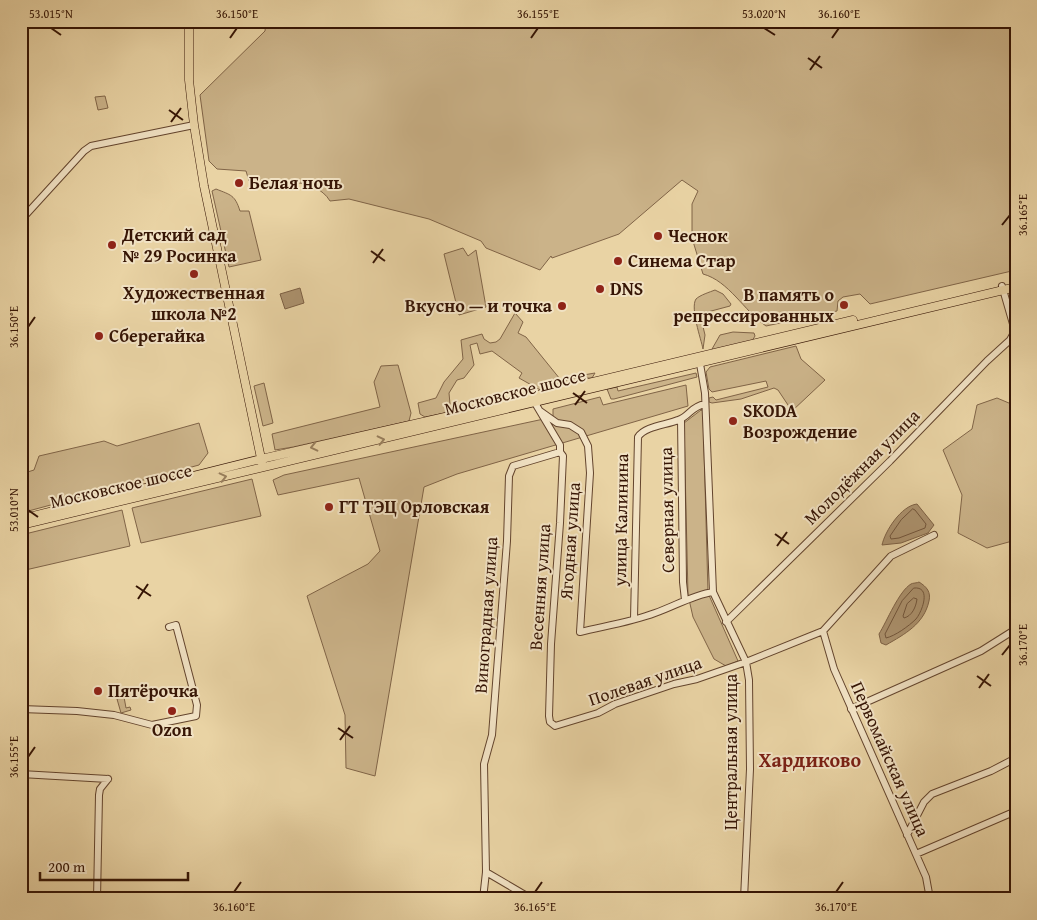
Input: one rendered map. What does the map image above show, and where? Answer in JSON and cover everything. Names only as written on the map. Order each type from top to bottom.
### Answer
[{"type":"main road","points":[[189,21],[189,80],[204,186],[263,468]]},
{"type":"main road","name":"Московское шоссе","points":[[21,520],[262,459],[700,360],[1003,288],[1016,283]]},
{"type":"main road","name":"Московское шоссе","points":[[1003,288],[1016,287]]},
{"type":"main road","name":"Московское шоссе","points":[[21,525],[263,468],[537,407],[700,360]]},
{"type":"street","points":[[21,220],[84,151],[91,146],[194,124]]},
{"type":"street","points":[[1003,288],[1015,331]]},
{"type":"street","name":"Молодёжная улица","points":[[726,622],[890,461],[987,361],[1010,340],[1015,331]]},
{"type":"street","name":"Центральная улица","points":[[700,360],[706,404],[714,592],[726,622],[746,662],[749,680],[750,769],[744,899]]},
{"type":"street","points":[[681,420],[694,407],[706,404]]},
{"type":"street","name":"Ягодная улица","points":[[537,407],[557,423],[570,425],[581,432],[589,451],[590,473],[580,632],[634,619]]},
{"type":"street","name":"Весенняя улица","points":[[537,407],[560,445],[560,452],[563,454],[562,498],[550,671],[549,716],[550,722],[553,725]]},
{"type":"street","name":"Северная улица","points":[[681,420],[683,582],[686,600]]},
{"type":"street","name":"улица Калинина","points":[[634,619],[638,437],[639,434],[646,431],[681,420]]},
{"type":"street","name":"Виноградная улица","points":[[483,899],[486,872],[484,764],[492,735],[507,541],[509,476],[511,468],[516,465],[560,452]]},
{"type":"street","points":[[823,631],[891,556],[934,535]]},
{"type":"street","points":[[634,619],[654,614],[696,595],[714,592]]},
{"type":"street","points":[[21,709],[77,711],[114,715],[152,725],[196,716],[197,705],[176,625],[169,627]]},
{"type":"street","points":[[851,709],[981,651],[1016,629]]},
{"type":"street","name":"Полевая улица","points":[[553,725],[556,726],[598,713],[624,701],[674,684],[698,680],[823,631]]},
{"type":"street","name":"Первомайская улица","points":[[823,631],[834,669],[926,877],[929,897]]},
{"type":"street","points":[[907,835],[924,802],[932,794],[991,771],[1016,758]]},
{"type":"street","points":[[21,774],[108,779],[100,788],[99,795],[97,899]]},
{"type":"street","points":[[916,854],[1016,811]]},
{"type":"street","points":[[486,872],[532,899]]},
{"type":"street","points":[[919,899],[929,897]]},
{"type":"shaded area","points":[[266,21],[1016,21],[1016,270],[870,304],[860,294],[843,297],[838,301],[837,311],[766,326],[721,283],[703,274],[692,238],[692,204],[698,191],[682,180],[619,234],[552,258],[551,256],[540,270],[486,248],[481,241],[429,219],[349,199],[330,201],[315,187],[304,184],[282,181],[249,181],[246,171],[217,169],[209,161],[200,95],[265,31]]},
{"type":"shaded area","points":[[105,96],[108,108],[98,110],[95,97]]},
{"type":"shaded area","points":[[216,189],[232,196],[240,211],[249,211],[261,260],[229,267],[212,191]]},
{"type":"shaded area","points":[[463,248],[468,256],[476,250],[486,307],[459,315],[444,254]]},
{"type":"shaded area","points":[[715,290],[723,294],[731,304],[730,306],[700,314],[705,335],[703,349],[695,316],[694,303],[696,299]]},
{"type":"shaded area","points":[[515,313],[523,322],[518,333],[526,337],[560,379],[595,373],[592,378],[577,378],[561,382],[555,387],[542,391],[519,378],[522,373],[492,351],[480,354],[477,343],[470,345],[474,365],[464,378],[457,380],[449,393],[450,404],[445,413],[425,417],[420,414],[418,403],[436,398],[444,382],[463,359],[461,340],[482,334],[484,339],[490,343],[496,342],[500,339]]},
{"type":"shaded area","points":[[733,332],[754,333],[755,336],[752,341],[712,349],[720,335]]},
{"type":"shaded area","points":[[796,346],[801,359],[825,380],[792,411],[778,390],[774,388],[741,399],[709,402],[709,398],[713,397],[716,400],[768,387],[766,381],[712,392],[709,389],[706,372],[710,367]]},
{"type":"shaded area","points":[[398,365],[411,413],[409,421],[275,450],[272,434],[380,407],[374,382],[381,366]]},
{"type":"shaded area","points":[[696,373],[697,377],[614,399],[611,399],[607,389],[617,387],[618,391]]},
{"type":"shaded area","points":[[264,383],[273,423],[263,426],[254,386]]},
{"type":"shaded area","points":[[686,385],[688,406],[457,474],[424,487],[375,776],[346,768],[345,715],[307,596],[368,564],[380,551],[359,478],[278,495],[273,480],[284,475],[553,417],[553,409],[600,397],[603,405]]},
{"type":"shaded area","points":[[997,398],[1016,406],[1016,540],[987,548],[958,533],[962,495],[943,450],[972,429],[977,405]]},
{"type":"shaded area","points":[[701,410],[703,411],[708,593],[738,661],[726,666],[714,659],[693,617],[688,595],[684,423]]},
{"type":"shaded area","points":[[199,423],[208,453],[199,465],[21,513],[21,474],[34,470],[39,456],[104,441],[117,446]]},
{"type":"shaded area","points":[[252,479],[261,516],[141,543],[132,508]]},
{"type":"shaded area","points":[[122,510],[130,546],[21,571],[21,535]]},
{"type":"shaded area","points":[[124,697],[126,708],[130,707],[131,710],[121,713],[117,699]]},
{"type":"water","points":[[300,288],[304,303],[285,309],[280,294]]},
{"type":"water","points":[[917,504],[934,525],[928,533],[901,543],[882,545],[886,533],[900,514],[905,509]]},
{"type":"water","points":[[919,582],[929,592],[929,601],[923,616],[913,628],[900,637],[886,645],[881,643],[879,634],[898,599],[907,588]]},
{"type":"place","name":"Белая ночь","points":[[239,183]]},
{"type":"place","name":"Чеснок","points":[[658,236]]},
{"type":"place","name":"Детский сад № 29 Росинка","points":[[112,245]]},
{"type":"place","name":"Синема Стар","points":[[618,261]]},
{"type":"place","name":"Художественная школа №2","points":[[194,274]]},
{"type":"place","name":"DNS","points":[[600,289]]},
{"type":"place","name":"В память о репрессированных","points":[[844,305]]},
{"type":"place","name":"Вкусно — и точка","points":[[562,306]]},
{"type":"place","name":"Сберегайка","points":[[99,336]]},
{"type":"place","name":"SKODA Возрождение","points":[[733,421]]},
{"type":"place","name":"ГТ ТЭЦ Орловская","points":[[329,507]]},
{"type":"place","name":"Пятёрочка","points":[[98,691]]},
{"type":"place","name":"Ozon","points":[[172,711]]},
{"type":"district","name":"Хардиково","points":[[810,760]]}]
